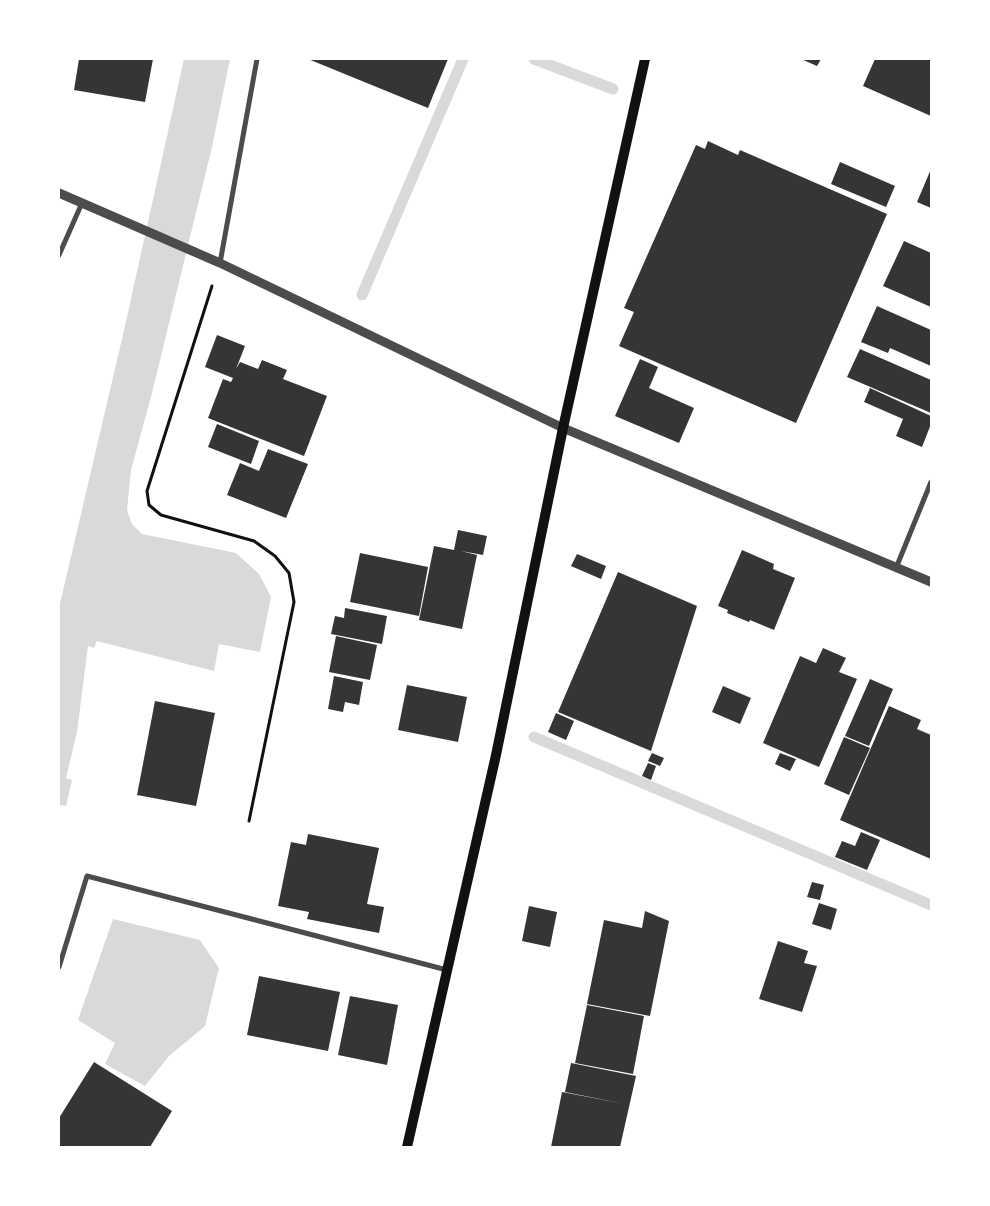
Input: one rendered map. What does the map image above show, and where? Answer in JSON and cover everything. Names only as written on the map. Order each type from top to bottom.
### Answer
[{"type":"main road","points":[[411,1146],[447,970],[496,755],[563,428],[645,59]]},
{"type":"street","points":[[220,263],[257,59]]},
{"type":"street","points":[[59,193],[220,263],[563,428],[931,582]]},
{"type":"street","points":[[59,255],[82,203]]},
{"type":"street","points":[[896,568],[931,482]]},
{"type":"street","points":[[59,967],[87,876],[447,970]]},
{"type":"path","points":[[220,263],[147,491],[149,505],[161,516],[254,541],[275,556],[289,573],[294,602],[249,821]]},
{"type":"shaded area","points":[[184,59],[230,59],[212,147],[151,397],[131,470],[127,510],[132,524],[142,534],[236,553],[259,574],[271,597],[260,652],[219,644],[214,671],[97,641],[94,648],[88,646],[77,732],[66,778],[72,780],[66,806],[59,805],[59,608],[125,326]]},
{"type":"shaded area","points":[[113,919],[200,940],[219,968],[205,1026],[169,1056],[145,1086],[105,1064],[115,1043],[78,1020]]},
{"type":"building","points":[[79,59],[153,59],[145,102],[74,90]]},
{"type":"building","points":[[308,59],[448,59],[428,108]]},
{"type":"building","points":[[801,59],[821,59],[817,66]]},
{"type":"building","points":[[875,59],[931,59],[931,116],[863,86]]},
{"type":"building","points":[[708,141],[738,155],[740,150],[887,214],[796,423],[619,346],[634,312],[624,308],[696,145],[705,149]]},
{"type":"building","points":[[840,162],[895,186],[886,207],[831,184]]},
{"type":"building","points":[[931,169],[931,208],[917,202]]},
{"type":"building","points":[[904,241],[931,253],[931,307],[883,286]]},
{"type":"building","points":[[877,306],[931,330],[931,366],[890,348],[888,353],[861,342]]},
{"type":"building","points":[[217,335],[245,346],[236,369],[240,362],[258,369],[262,360],[287,370],[283,379],[327,396],[304,456],[208,418],[223,379],[231,382],[233,378],[205,367]]},
{"type":"building","points":[[860,349],[931,380],[931,413],[847,377]]},
{"type":"building","points":[[640,359],[658,367],[649,388],[694,408],[679,443],[615,416]]},
{"type":"building","points":[[870,388],[931,416],[931,424],[922,447],[896,436],[903,419],[864,402]]},
{"type":"building","points":[[217,424],[259,441],[251,464],[208,447]]},
{"type":"building","points":[[268,449],[308,464],[286,518],[227,495],[240,463],[259,471]]},
{"type":"building","points":[[458,530],[487,536],[483,555],[461,551],[477,555],[462,629],[419,620],[434,546],[454,550]]},
{"type":"building","points":[[742,550],[774,564],[773,569],[795,578],[774,630],[727,613],[728,610],[718,606]]},
{"type":"building","points":[[360,553],[428,567],[419,616],[350,602]]},
{"type":"building","points":[[577,554],[606,566],[601,579],[571,566]]},
{"type":"building","points":[[618,572],[697,606],[651,751],[558,712]]},
{"type":"building","points":[[345,608],[387,616],[382,644],[331,634],[335,616],[344,618]]},
{"type":"building","points":[[336,636],[377,645],[370,680],[329,672]]},
{"type":"building","points":[[823,648],[846,658],[839,672],[857,679],[819,767],[763,743],[800,656],[816,663]]},
{"type":"building","points":[[334,676],[363,682],[359,705],[345,702],[343,712],[328,709]]},
{"type":"building","points":[[870,679],[893,689],[869,746],[845,736]]},
{"type":"building","points":[[407,685],[467,697],[458,742],[398,730]]},
{"type":"building","points":[[723,686],[751,698],[740,724],[712,712]]},
{"type":"building","points":[[155,701],[215,713],[196,806],[137,795]]},
{"type":"building","points":[[889,706],[921,720],[917,729],[931,735],[931,859],[840,820]]},
{"type":"building","points":[[556,713],[574,721],[566,740],[548,732]]},
{"type":"building","points":[[844,737],[870,748],[849,795],[824,784]]},
{"type":"building","points":[[652,753],[664,758],[660,766],[648,761]]},
{"type":"building","points":[[780,753],[796,759],[790,771],[775,764]]},
{"type":"building","points":[[648,763],[656,766],[651,780],[642,776]]},
{"type":"building","points":[[861,832],[880,840],[867,870],[835,857],[842,841],[855,846]]},
{"type":"building","points":[[308,834],[379,848],[367,904],[384,907],[379,933],[307,919],[309,912],[278,906],[291,842],[306,845]]},
{"type":"building","points":[[812,882],[824,885],[820,900],[807,897]]},
{"type":"building","points":[[819,903],[837,909],[831,930],[812,924]]},
{"type":"building","points":[[529,906],[557,912],[550,947],[522,941]]},
{"type":"building","points":[[645,911],[669,921],[650,1016],[587,1004],[604,920],[642,928]]},
{"type":"building","points":[[778,941],[808,951],[804,963],[817,966],[802,1012],[759,999]]},
{"type":"building","points":[[259,976],[340,992],[328,1051],[247,1035]]},
{"type":"building","points":[[350,996],[398,1005],[387,1065],[338,1055]]},
{"type":"building","points":[[587,1005],[644,1016],[633,1074],[575,1063]]},
{"type":"building","points":[[94,1062],[172,1111],[150,1147],[59,1147],[59,1118]]},
{"type":"building","points":[[571,1063],[636,1076],[620,1147],[551,1147],[562,1092],[625,1104],[565,1092]]},
{"type":"waterway","points":[[362,295],[463,59]]},
{"type":"waterway","points":[[534,59],[613,89]]},
{"type":"waterway","points":[[534,737],[931,905]]}]
